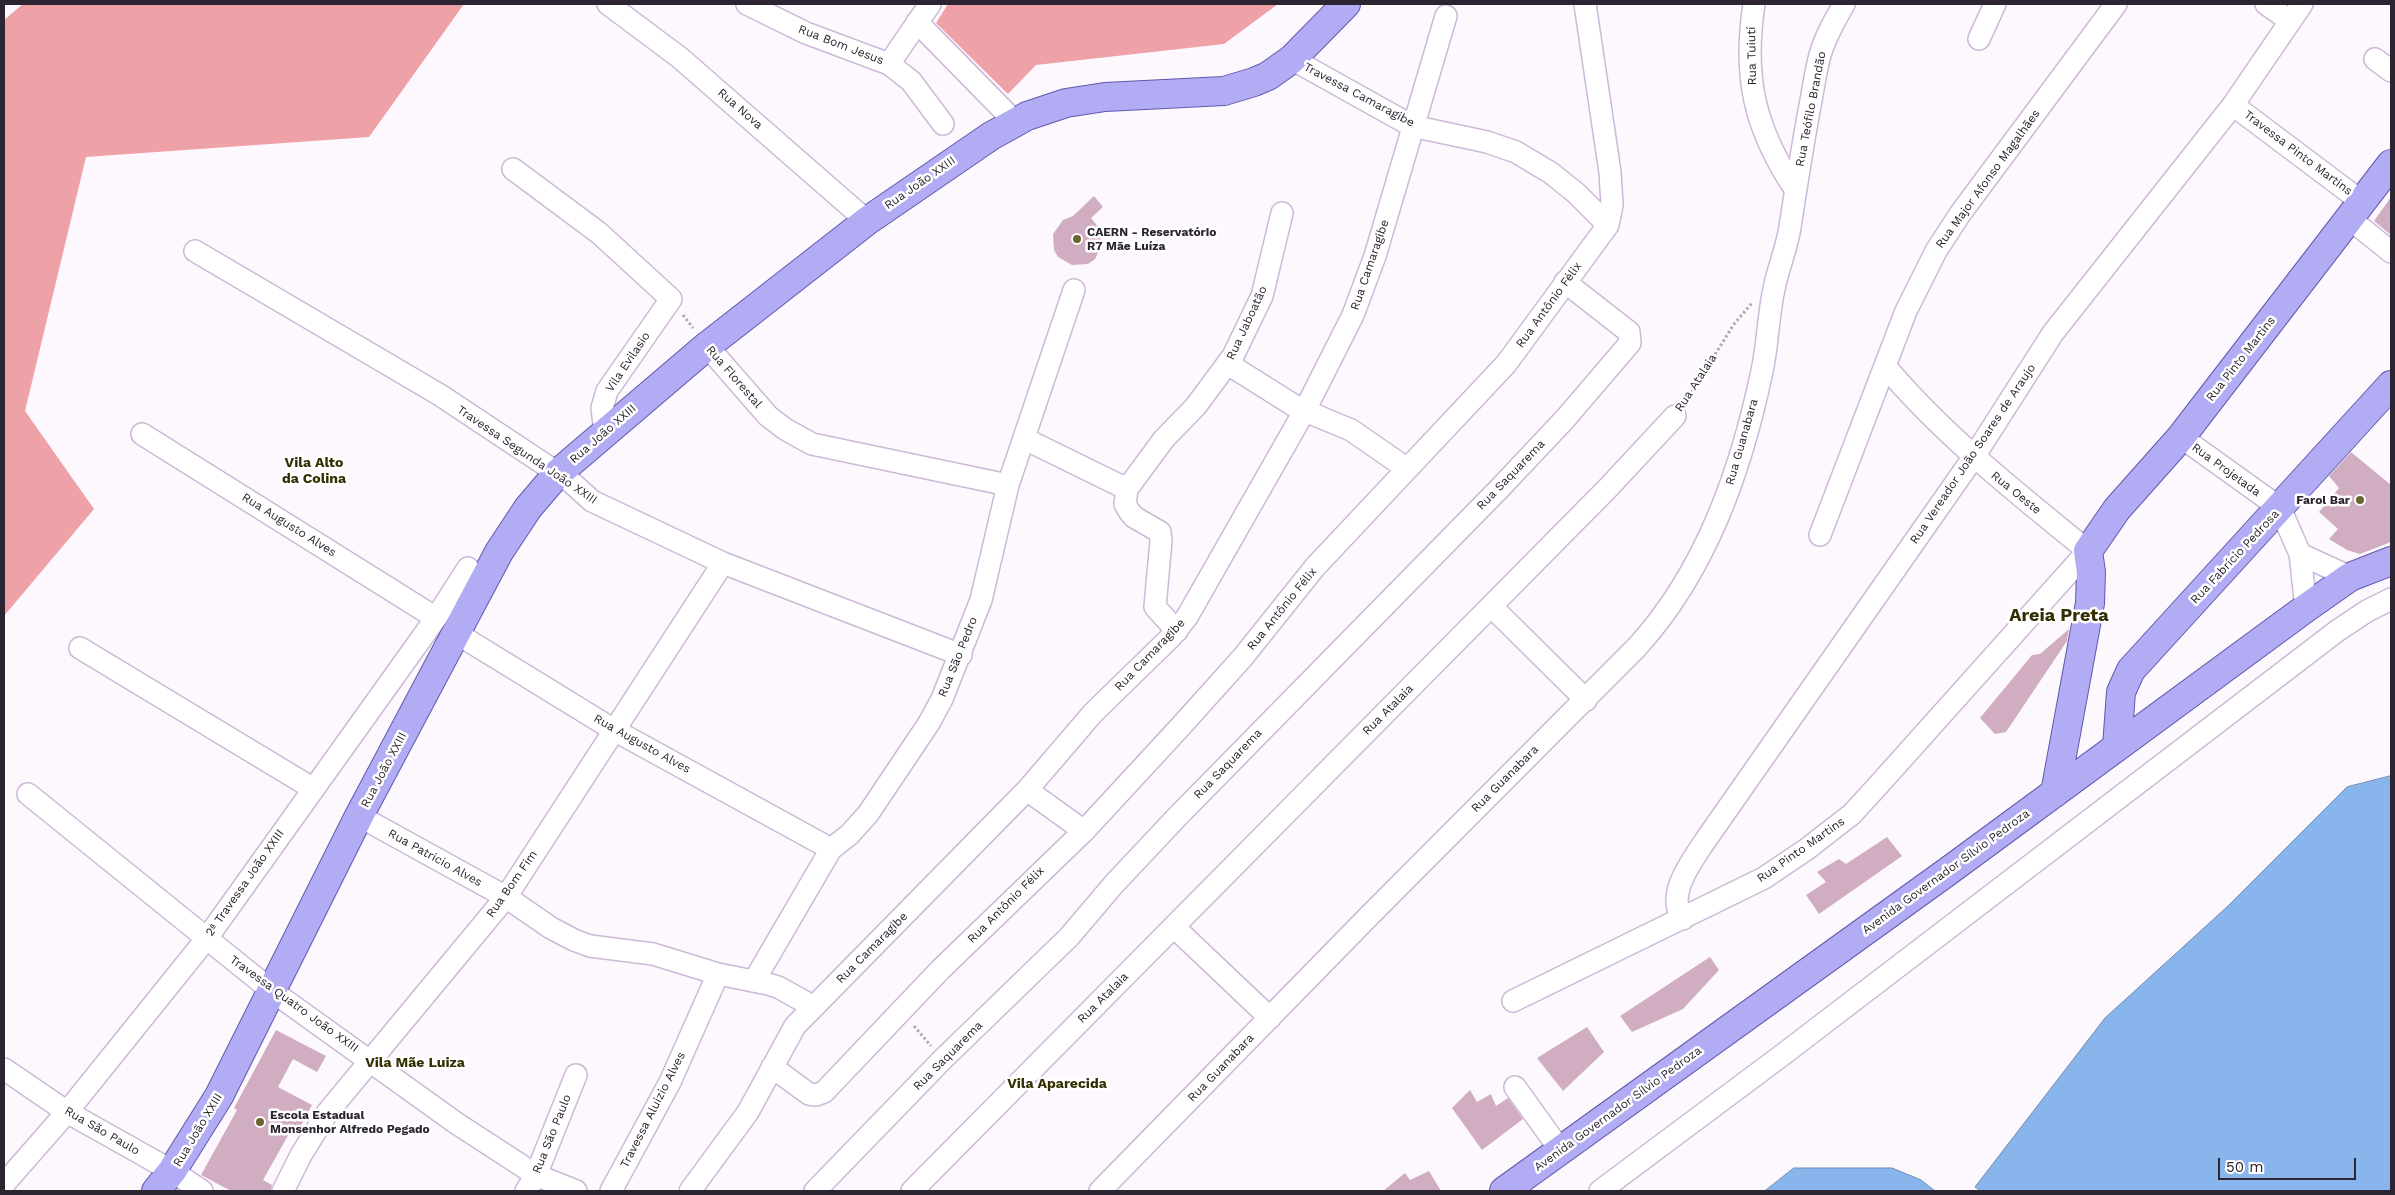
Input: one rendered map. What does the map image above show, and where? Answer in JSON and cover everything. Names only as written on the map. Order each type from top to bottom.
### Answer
[{"type":"main road","name":"Rua João XXIII","points":[[164,1181],[209,1113],[272,991],[360,816],[446,626],[528,508],[557,474],[707,346],[867,221],[965,152],[1015,122],[1050,108],[1083,100],[1224,91],[1268,76],[1292,59],[1346,4]]},
{"type":"main road","name":"Rua Pinto Martins","points":[[2088,551],[2117,509],[2181,437],[2391,164]]},
{"type":"main road","name":"Rua Fabrício Pedrosa","points":[[2117,746],[2121,692],[2131,670],[2391,385]]},
{"type":"main road","points":[[2055,793],[2090,603],[2091,572],[2088,551]]},
{"type":"main road","name":"Avenida Governador Sílvio Pedroza","points":[[1504,1191],[2055,793],[2306,608],[2350,577],[2391,561]]},
{"type":"street","name":"Rua Nova","points":[[608,4],[679,57],[867,221]]},
{"type":"street","name":"Rua Bom Jesus","points":[[747,4],[806,33],[889,64],[911,81],[944,124]]},
{"type":"street","name":"Rua Antônio Félix","points":[[772,1067],[809,1094],[820,1094],[900,1010],[1029,881],[1084,830],[1200,706],[1243,657],[1315,568],[1406,468],[1506,364],[1608,225],[1612,215],[1610,172],[1585,4]]},
{"type":"street","name":"Rua Tuiutí","points":[[1754,4],[1750,52],[1751,82],[1757,112],[1767,142],[1795,189]]},
{"type":"street","name":"Rua Teófilo Brandão","points":[[1795,189],[1820,54],[1829,31],[1844,4]]},
{"type":"street","points":[[1978,39],[1995,4]]},
{"type":"street","name":"Rua Major Afonso Magalhães","points":[[1820,535],[1906,310],[1946,236],[2116,4]]},
{"type":"street","points":[[2266,4],[2290,21]]},
{"type":"street","name":"Rua Vereador João Soares de Araujo","points":[[1683,918],[1676,904],[1677,896],[1692,860],[1974,458],[2052,333],[2233,105],[2302,4]]},
{"type":"street","points":[[889,64],[923,9],[1015,122]]},
{"type":"street","name":"Rua Camaragibe","points":[[690,1191],[748,1112],[789,1035],[814,1007],[1027,790],[1093,714],[1177,630],[1195,605],[1305,410],[1353,315],[1365,285],[1446,16]]},
{"type":"street","name":"Travessa Camaragibe","points":[[1292,59],[1412,126],[1487,142],[1516,152],[1550,173],[1576,193],[1608,225]]},
{"type":"street","name":"Travessa Pinto Martins","points":[[2233,105],[2356,210],[2391,252]]},
{"type":"street","points":[[514,169],[599,233],[671,298]]},
{"type":"street","points":[[1774,288],[1787,243],[1795,189]]},
{"type":"street","name":"Rua Jaboatão","points":[[1126,489],[1164,439],[1196,406],[1228,364],[1262,296],[1282,213]]},
{"type":"street","name":"Travessa Segunda João XXIII","points":[[195,251],[440,395],[571,482],[592,501],[723,563],[960,655]]},
{"type":"street","name":"Rua Saquarema","points":[[815,1191],[943,1059],[1069,937],[1114,884],[1184,810],[1565,419],[1630,342],[1629,332],[1565,282]]},
{"type":"street","name":"Rua Guanabara","points":[[1100,1191],[1498,785],[1586,700],[1660,621],[1690,576],[1719,515],[1738,465],[1762,370],[1774,288]]},
{"type":"street","name":"Rua São Pedro","points":[[754,981],[831,849],[850,835],[893,778],[929,723],[942,699],[981,600],[1008,485],[1074,290]]},
{"type":"street","name":"Vila Evilasio","points":[[605,432],[602,408],[607,392],[671,298]]},
{"type":"street","name":"Rua Florestal","points":[[707,346],[768,416],[785,430],[812,444],[1008,485]]},
{"type":"street","points":[[1228,364],[1305,410],[1351,430],[1406,468]]},
{"type":"street","name":"Rua Oeste","points":[[1885,366],[1918,403],[1974,458],[2088,551]]},
{"type":"street","name":"Rua Atalaia","points":[[912,1191],[1607,489],[1675,416]]},
{"type":"street","name":"Rua Augusto Alves","points":[[142,434],[614,730],[831,849]]},
{"type":"street","name":"Rua Projetada","points":[[2181,437],[2280,508]]},
{"type":"street","points":[[1025,439],[1126,489],[1125,504],[1129,511],[1134,517],[1160,532],[1162,541],[1155,607],[1177,630]]},
{"type":"street","points":[[2280,508],[2300,554],[2306,608]]},
{"type":"street","name":"Rua Pinto Martins","points":[[1513,1001],[1764,878],[1807,849],[1852,814],[2088,551]]},
{"type":"street","points":[[2300,554],[2350,577]]},
{"type":"street","name":"Rua Bom Fim","points":[[283,1191],[313,1134],[336,1102],[506,897],[723,563]]},
{"type":"street","name":"2ª Travessa João XXIII","points":[[4,1184],[67,1112],[207,938],[312,788],[446,626],[468,568]]},
{"type":"street","points":[[1600,1191],[1781,1056],[2337,631],[2367,611],[2391,599]]},
{"type":"street","points":[[1491,606],[1586,700]]},
{"type":"street","points":[[80,648],[312,788]]},
{"type":"street","points":[[1027,790],[1084,830]]},
{"type":"street","name":"Travessa Quatro João XXIII","points":[[28,794],[272,991],[371,1060],[531,1183],[576,1191]]},
{"type":"street","name":"Rua Patricio Alves","points":[[360,816],[506,897],[550,928],[574,940],[590,946],[653,954],[718,974],[778,987],[814,1007]]},
{"type":"street","points":[[1174,927],[1270,1018]]},
{"type":"street","name":"Travessa Aluizio Alves","points":[[611,1191],[670,1082],[718,974]]},
{"type":"street","name":"Rua São Paulo","points":[[4,1068],[164,1181],[202,1191]]},
{"type":"street","name":"Rua São Paulo","points":[[531,1183],[576,1075]]},
{"type":"street","points":[[1515,1087],[1561,1151]]},
{"type":"path","name":"Rua Atalaia","points":[[1675,416],[1740,314],[1774,288]]},
{"type":"path","name":"Rua Florestal","points":[[671,298],[707,346]]},
{"type":"path","points":[[900,1010],[943,1059]]},
{"type":"shaded area","points":[[23,4],[464,4],[369,137],[86,157],[25,411],[94,509],[4,616],[4,20]]},
{"type":"shaded area","points":[[948,4],[1278,4],[1224,44],[1036,65],[1008,94],[936,23]]},
{"type":"water","points":[[2391,776],[2391,1191],[1981,1191],[1975,1187],[2105,1018],[2228,906],[2347,787]]},
{"type":"water","points":[[1794,1168],[1892,1168],[1921,1180],[1935,1191],[1765,1191]]},
{"type":"building","name":"CAERN - Reservatório R7 Mãe Luíza","points":[[1094,196],[1103,207],[1091,218],[1099,228],[1102,245],[1095,259],[1088,264],[1072,265],[1058,257],[1054,250],[1053,234],[1063,220],[1073,216]]},
{"type":"building","points":[[2391,197],[2391,235],[2374,221]]},
{"type":"building","name":"Farol Bar","points":[[2351,452],[2391,485],[2391,542],[2360,554],[2347,550],[2329,539],[2338,529],[2319,512],[2339,488],[2329,476]]},
{"type":"building","points":[[2069,629],[2067,641],[2006,732],[1995,734],[1980,718],[2032,655],[2040,654]]},
{"type":"building","points":[[1887,837],[1902,856],[1819,914],[1806,895],[1826,882],[1817,872],[1839,859],[1846,864]]},
{"type":"building","points":[[1710,957],[1719,970],[1683,1009],[1632,1032],[1620,1016]]},
{"type":"building","points":[[1587,1027],[1604,1052],[1563,1091],[1537,1058]]},
{"type":"building","name":"Escola Estadual Monsenhor Alfredo Pegado","points":[[276,1030],[326,1056],[317,1072],[293,1059],[278,1087],[312,1105],[296,1135],[290,1132],[263,1180],[272,1185],[271,1191],[231,1191],[201,1175],[237,1110],[234,1108]]},
{"type":"building","points":[[1470,1090],[1477,1102],[1491,1094],[1496,1106],[1508,1098],[1523,1119],[1482,1150],[1452,1108]]},
{"type":"building","points":[[1429,1171],[1441,1191],[1383,1191],[1405,1173],[1410,1180]]},
{"type":"place","name":"CAERN - Reservatório R7 Mãe Luíza","points":[[1077,239]]},
{"type":"place","name":"Farol Bar","points":[[2360,500]]},
{"type":"place","name":"Escola Estadual Monsenhor Alfredo Pegado","points":[[260,1122]]},
{"type":"district","name":"Vila Alto da Colina","points":[[314,472]]},
{"type":"district","name":"Areia Preta","points":[[2059,616]]},
{"type":"district","name":"Vila Mãe Luiza","points":[[415,1063]]},
{"type":"district","name":"Vila Aparecida","points":[[1057,1084]]}]
